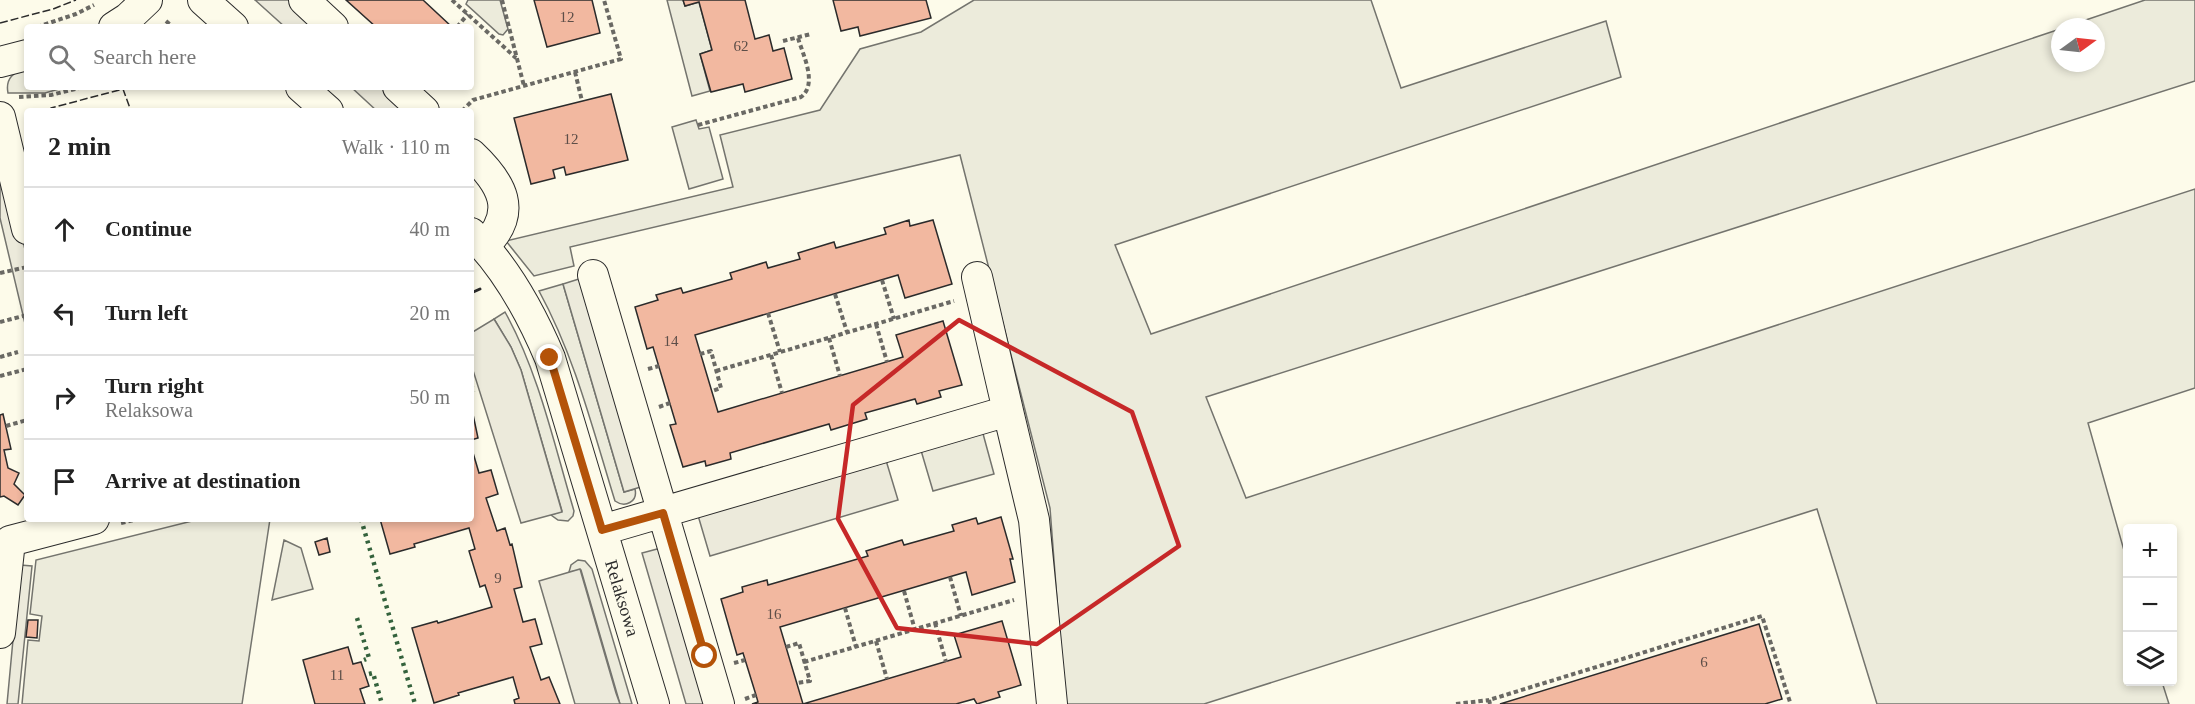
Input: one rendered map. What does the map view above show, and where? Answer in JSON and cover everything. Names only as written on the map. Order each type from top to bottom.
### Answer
[{"type":"street","points":[[119,24],[147,0]]},
{"type":"street","points":[[203,0],[230,24]]},
{"type":"street","points":[[304,0],[330,24]]},
{"type":"street","points":[[0,62],[24,56]]},
{"type":"street","points":[[304,90],[325,108]]},
{"type":"street","points":[[401,90],[421,108]]},
{"type":"street","points":[[5,107],[24,212]]},
{"type":"street","points":[[474,158],[502,192],[503,219],[494,236],[478,240]]},
{"type":"street","name":"Relaksowa","points":[[478,240],[516,291],[541,338],[553,368],[654,704]]},
{"type":"street","points":[[593,275],[719,704]]},
{"type":"street","points":[[979,286],[1034,520],[1052,704]]},
{"type":"street","points":[[602,530],[1008,411]]},
{"type":"street","points":[[0,633],[10,542],[83,522]]},
{"type":"path","points":[[46,24],[76,14],[102,0]]},
{"type":"path","points":[[452,0],[516,58]]},
{"type":"path","points":[[502,0],[524,86]]},
{"type":"path","points":[[465,108],[473,100],[621,59],[604,0]]},
{"type":"path","points":[[460,24],[468,14]]},
{"type":"path","points":[[783,41],[811,34]]},
{"type":"path","points":[[698,124],[801,97],[807,92],[810,82],[798,38]]},
{"type":"path","points":[[575,72],[582,101]]},
{"type":"path","points":[[5,107],[72,90]]},
{"type":"path","points":[[0,273],[24,268]]},
{"type":"path","points":[[882,280],[894,319]]},
{"type":"path","points":[[716,371],[894,319],[979,286]]},
{"type":"path","points":[[835,294],[847,332]]},
{"type":"path","points":[[768,313],[780,352]]},
{"type":"path","points":[[0,322],[24,316]]},
{"type":"path","points":[[876,324],[887,362]]},
{"type":"path","points":[[829,338],[840,376]]},
{"type":"path","points":[[700,354],[711,351],[721,388],[712,391]]},
{"type":"path","points":[[0,357],[18,352]]},
{"type":"path","points":[[771,355],[782,393]]},
{"type":"path","points":[[0,376],[24,370]]},
{"type":"path","points":[[6,426],[24,421]]},
{"type":"path","points":[[950,577],[961,616]]},
{"type":"path","points":[[904,591],[915,630]]},
{"type":"path","points":[[804,662],[1041,592]]},
{"type":"path","points":[[845,608],[856,647]]},
{"type":"path","points":[[1456,704],[1490,702],[1762,616],[1788,703]]},
{"type":"path","points":[[935,623],[946,662]]},
{"type":"path","points":[[876,641],[887,679]]},
{"type":"path","points":[[786,648],[799,644],[810,681],[797,683]]},
{"type":"highlighted area","points":[[959,320],[1132,412],[1179,546],[1037,644],[897,628],[838,519],[853,405]]},
{"type":"shaded area","points":[[255,0],[320,0],[346,24],[282,24]]},
{"type":"shaded area","points":[[468,0],[500,0],[508,29],[503,35],[499,34],[466,4]]},
{"type":"shaded area","points":[[667,0],[683,0],[685,6],[699,2],[712,50],[700,54],[710,91],[692,96]]},
{"type":"shaded area","points":[[974,0],[1371,0],[1401,88],[1606,21],[1621,77],[1115,245],[1151,334],[2051,32],[2051,72],[2105,72],[2105,18],[2092,18],[2145,0],[2195,0],[2195,81],[1206,397],[1246,498],[2195,189],[2195,388],[2088,423],[2123,547],[2123,686],[2163,686],[2169,704],[1877,704],[1817,509],[1204,704],[1065,704],[1050,508],[960,155],[570,247],[574,266],[534,276],[506,241],[733,187],[720,135],[820,110],[860,49],[921,32]]},
{"type":"shaded area","points":[[24,68],[24,90],[56,90],[45,93],[8,93],[9,80]]},
{"type":"shaded area","points":[[354,90],[416,90],[436,108],[374,108]]},
{"type":"shaded area","points":[[696,120],[699,129],[709,127],[723,179],[689,189],[672,127]]},
{"type":"shaded area","points":[[0,144],[24,245],[24,319],[0,218]]},
{"type":"shaded area","points":[[582,278],[644,486],[624,492],[563,284]]},
{"type":"shaded area","points":[[563,284],[624,492],[635,489],[635,497],[627,504],[615,501],[573,368],[539,291]]},
{"type":"shaded area","points":[[505,312],[527,359],[545,409],[574,511],[568,521],[558,520],[551,515],[562,511],[521,370],[511,347],[494,319]]},
{"type":"shaded area","points":[[494,319],[511,347],[521,370],[562,512],[521,523],[474,374],[474,331]]},
{"type":"shaded area","points":[[982,430],[994,474],[933,491],[920,447]]},
{"type":"shaded area","points":[[885,457],[898,500],[710,556],[697,512]]},
{"type":"shaded area","points":[[188,522],[270,522],[242,704],[22,704],[28,640],[39,641],[42,616],[30,614],[36,560]]},
{"type":"shaded area","points":[[284,540],[301,548],[313,589],[272,600]]},
{"type":"shaded area","points":[[661,548],[707,704],[686,704],[642,553]]},
{"type":"shaded area","points":[[578,560],[585,561],[592,569],[632,704],[620,704],[581,570],[569,572],[571,565]]},
{"type":"shaded area","points":[[20,565],[32,566],[18,704],[7,704]]},
{"type":"shaded area","points":[[580,569],[620,704],[575,704],[539,581]]},
{"type":"building","points":[[346,0],[423,0],[449,24],[373,24]]},
{"type":"building","points":[[534,0],[592,0],[600,33],[547,47]]},
{"type":"building","points":[[683,0],[745,0],[755,39],[769,35],[773,51],[784,48],[792,79],[745,92],[743,84],[711,92],[700,54],[712,50],[699,2],[685,6]]},
{"type":"building","points":[[833,0],[926,0],[931,18],[860,36],[858,27],[841,31]]},
{"type":"building","points":[[611,94],[628,160],[566,175],[564,167],[553,170],[555,178],[531,184],[514,118]]},
{"type":"building","points":[[909,220],[910,226],[933,220],[952,284],[905,298],[898,275],[695,335],[718,412],[903,357],[896,335],[943,321],[962,385],[939,391],[941,397],[917,404],[915,399],[865,413],[867,419],[831,430],[829,424],[730,453],[731,459],[706,466],[705,461],[683,467],[670,425],[676,424],[653,347],[647,349],[635,307],[658,300],[656,295],[681,288],[683,293],[732,279],[730,273],[766,262],[768,268],[800,259],[798,253],[834,242],[836,248],[886,234],[884,228]]},
{"type":"building","points":[[3,414],[11,449],[4,450],[8,468],[19,473],[14,484],[24,494],[18,505],[4,496],[0,497],[0,415]]},
{"type":"building","points":[[474,419],[478,438],[474,439]]},
{"type":"building","points":[[474,456],[479,473],[491,470],[498,494],[486,498],[497,531],[505,528],[510,545],[512,544],[522,587],[514,589],[523,622],[535,619],[542,644],[530,647],[541,680],[549,677],[560,704],[515,704],[514,700],[519,698],[513,677],[458,693],[459,695],[434,703],[412,628],[492,607],[485,585],[480,587],[469,551],[475,549],[469,528],[414,544],[415,547],[390,554],[381,522],[474,522]]},
{"type":"building","points":[[1001,517],[1013,559],[1010,559],[1015,582],[972,595],[966,572],[780,627],[803,704],[752,704],[758,702],[756,695],[743,653],[737,655],[721,599],[743,592],[742,587],[767,580],[768,585],[868,556],[866,551],[902,540],[904,545],[954,531],[952,525],[976,518],[978,524]]},
{"type":"building","points":[[327,538],[330,552],[319,555],[315,542]]},
{"type":"building","points":[[28,620],[38,620],[37,638],[26,637]]},
{"type":"building","points":[[1002,621],[1021,685],[998,692],[1000,697],[977,704],[974,699],[956,704],[803,704],[961,657],[954,635]]},
{"type":"building","points":[[1759,624],[1782,699],[1765,704],[1500,704]]},
{"type":"building","points":[[348,647],[353,664],[361,662],[369,686],[360,689],[365,704],[315,704],[303,660]]},
{"type":"hedge","points":[[362,522],[415,704]]},
{"type":"hedge","points":[[357,618],[369,658],[364,660]]},
{"type":"hedge","points":[[369,674],[373,673],[382,704]]},
{"type":"fence","points":[[0,23],[53,9],[76,0]]},
{"type":"fence","points":[[51,108],[119,90]]},
{"type":"fence","points":[[123,90],[130,108]]},
{"type":"wall","points":[[474,292],[480,289]]},
{"type":"route","points":[[550,358],[602,530],[663,513],[705,656]]}]
